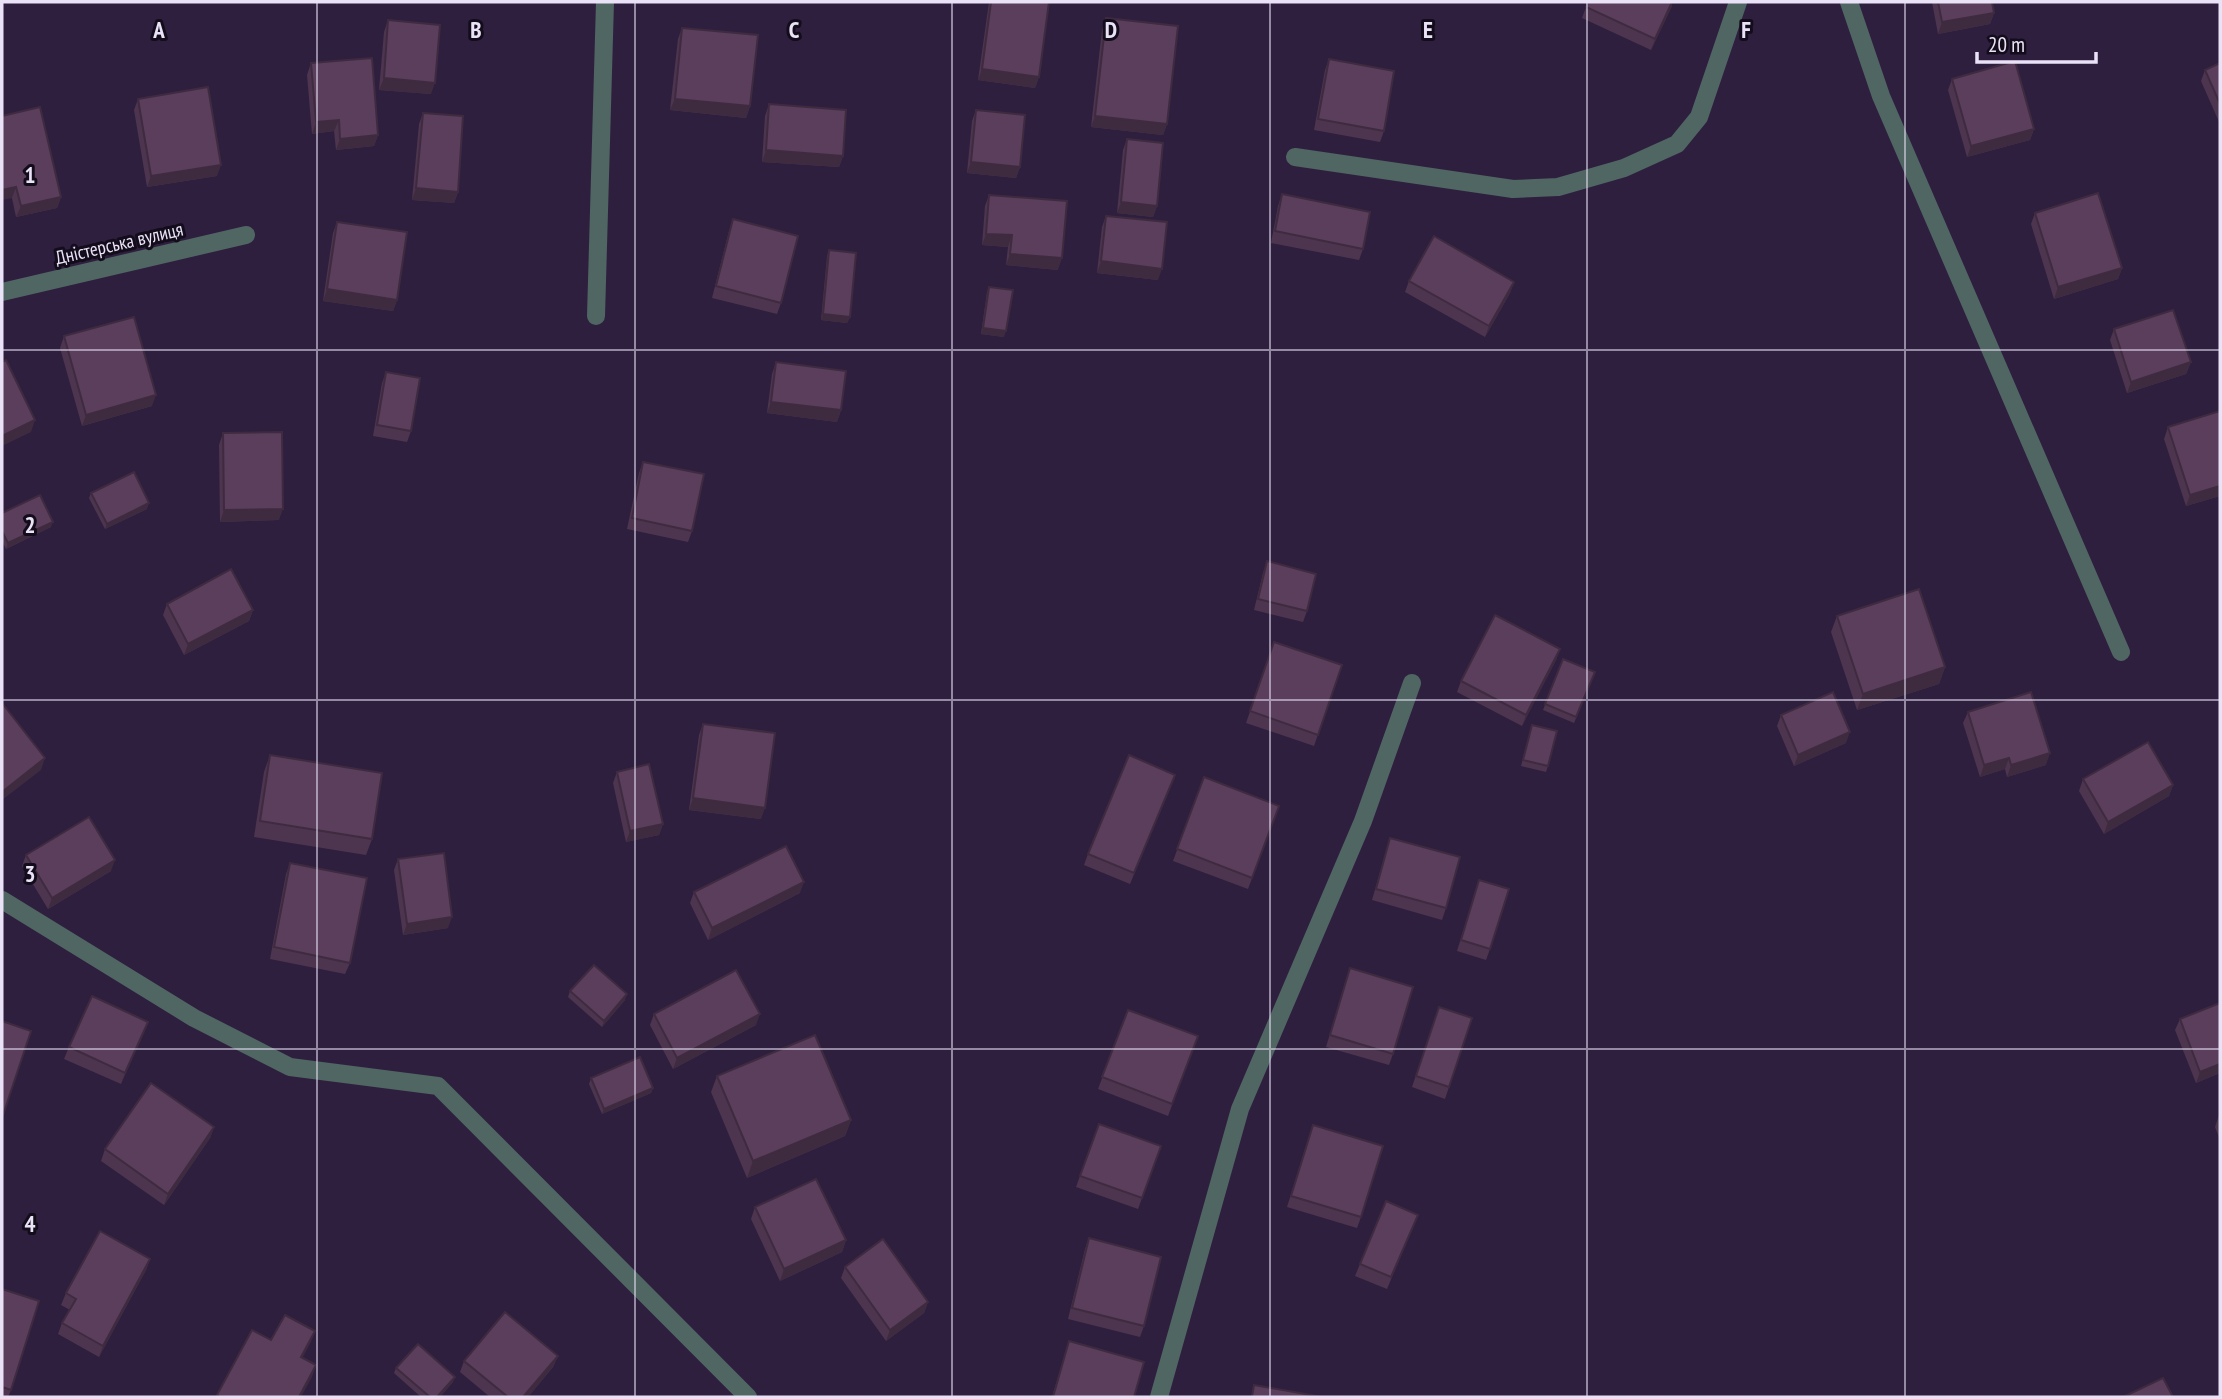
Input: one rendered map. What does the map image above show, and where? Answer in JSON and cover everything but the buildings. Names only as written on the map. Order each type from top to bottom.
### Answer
[{"type":"street","points":[[596,316],[605,2]]},
{"type":"street","points":[[1295,157],[1513,189],[1558,187],[1623,168],[1677,145],[1699,117],[1738,2]]},
{"type":"street","points":[[1849,2],[1881,96],[2121,652]]},
{"type":"street","name":"Дністерська вулиця","points":[[2,292],[246,235]]},
{"type":"street","points":[[1159,1397],[1240,1109],[1363,821],[1412,682]]},
{"type":"street","points":[[2,900],[194,1018],[290,1068],[438,1086],[748,1397]]}]
